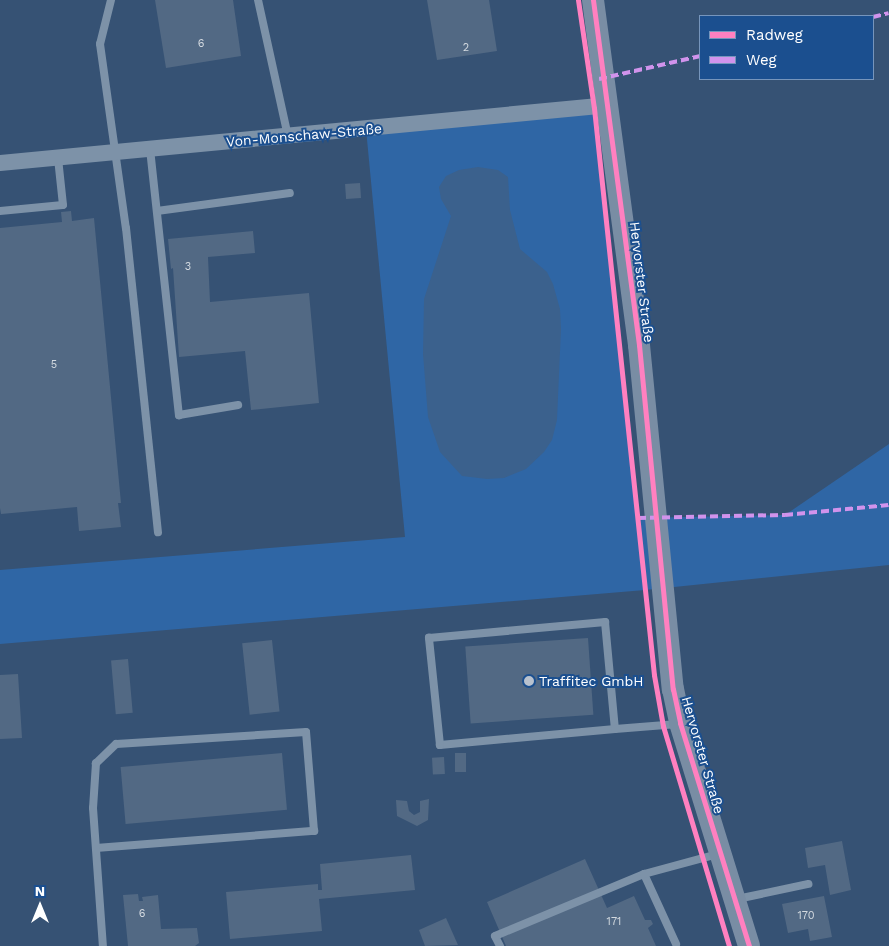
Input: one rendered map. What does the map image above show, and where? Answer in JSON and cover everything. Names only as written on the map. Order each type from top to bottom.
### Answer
[{"type":"street","name":"Hervorster Straße","points":[[593,0],[609,105],[639,345],[672,680],[680,723],[749,946]]},
{"type":"street","name":"Von-Monschaw-Straße","points":[[0,163],[609,105]]},
{"type":"lane","points":[[111,0],[100,44],[126,228],[158,532]]},
{"type":"lane","points":[[258,0],[288,137]]},
{"type":"lane","points":[[150,149],[179,415],[238,406]]},
{"type":"lane","points":[[0,211],[63,205],[58,158]]},
{"type":"lane","points":[[157,210],[290,193]]},
{"type":"lane","points":[[615,729],[605,622],[430,638],[440,745],[615,729],[680,723]]},
{"type":"lane","points":[[96,848],[314,831],[306,732],[116,744],[96,764],[93,808],[103,946]]},
{"type":"lane","points":[[500,946],[495,936],[644,874],[720,853]]},
{"type":"lane","points":[[644,874],[676,944]]},
{"type":"lane","points":[[734,899],[808,884]]},
{"type":"shaded area","points":[[594,108],[638,518],[785,515],[889,444],[889,565],[645,590],[0,644],[0,570],[405,537],[366,129]]},
{"type":"shaded area","points":[[478,167],[498,170],[508,177],[510,210],[520,249],[547,272],[553,284],[560,309],[561,329],[557,420],[552,440],[544,452],[526,469],[504,478],[487,479],[462,476],[440,452],[428,417],[423,354],[424,299],[451,216],[441,199],[439,187],[446,176],[459,170]]},
{"type":"building","points":[[155,0],[233,0],[241,56],[166,68]]},
{"type":"building","points":[[427,0],[489,0],[497,51],[437,60]]},
{"type":"building","points":[[360,183],[361,198],[346,199],[345,184]]},
{"type":"building","points":[[71,211],[72,221],[94,218],[121,503],[118,503],[121,527],[79,531],[77,507],[1,514],[0,508],[0,228],[62,222],[61,212]]},
{"type":"building","points":[[253,231],[255,253],[208,257],[210,302],[309,293],[319,403],[251,410],[245,351],[179,357],[173,268],[171,269],[168,239]]},
{"type":"building","name":"Traffitec GmbH","points":[[588,638],[593,715],[471,723],[465,647]]},
{"type":"building","points":[[272,640],[280,712],[250,715],[242,643]]},
{"type":"building","points":[[128,659],[133,713],[116,714],[111,660]]},
{"type":"building","points":[[18,674],[22,738],[0,739],[0,675]]},
{"type":"building","points":[[282,753],[287,810],[126,824],[121,767]]},
{"type":"building","points":[[455,753],[466,753],[466,772],[455,772]]},
{"type":"building","points":[[444,757],[445,774],[433,775],[432,758]]},
{"type":"building","points":[[429,799],[428,820],[417,826],[397,816],[396,800],[407,801],[409,811],[414,815],[420,812],[420,801]]},
{"type":"building","points":[[842,841],[851,890],[830,895],[825,865],[808,868],[805,848]]},
{"type":"building","points":[[411,855],[415,890],[319,899],[322,931],[230,939],[226,892],[318,884],[318,890],[322,890],[320,864]]},
{"type":"building","points":[[585,859],[607,908],[634,896],[645,920],[651,920],[653,924],[648,928],[656,946],[506,946],[487,902]]},
{"type":"building","points":[[138,894],[139,901],[143,901],[142,897],[158,895],[161,929],[197,928],[199,943],[195,946],[128,946],[123,895]]},
{"type":"building","points":[[824,896],[832,937],[810,941],[808,929],[788,933],[782,904]]},
{"type":"building","points":[[446,918],[458,945],[425,946],[419,930]]},
{"type":"marked path","points":[[874,17],[889,13]]},
{"type":"marked path","points":[[599,79],[699,56]]},
{"type":"marked path","points":[[638,518],[785,515],[889,505]]},
{"type":"cycle path","points":[[578,0],[594,108],[654,675],[663,726],[729,946]]},
{"type":"cycle path","points":[[593,0],[639,345],[673,689],[680,723],[749,946]]},
{"type":"place","name":"Traffitec GmbH","points":[[529,681]]}]
